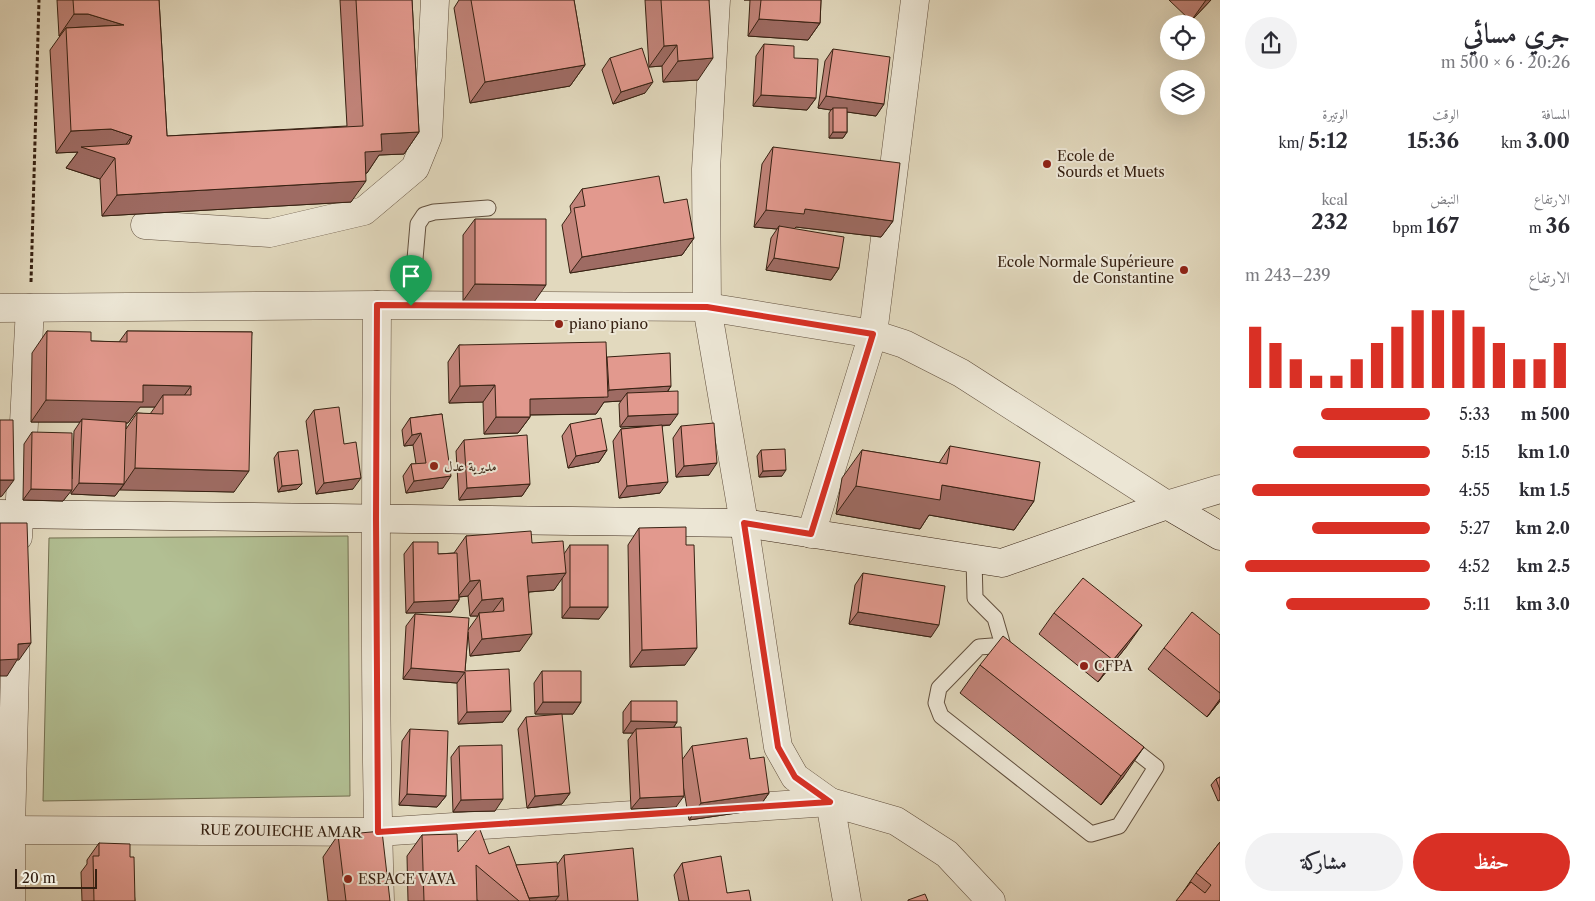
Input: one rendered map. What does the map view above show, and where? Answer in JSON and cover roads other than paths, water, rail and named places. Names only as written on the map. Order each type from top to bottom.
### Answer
[{"type":"street","points":[[145,225],[270,233],[364,211],[415,168],[428,136],[435,0]]},
{"type":"street","points":[[716,0],[706,169],[707,307],[744,523],[778,747],[795,777],[830,802],[896,821],[947,854],[991,901]]},
{"type":"street","points":[[811,534],[873,334],[915,0]]},
{"type":"street","points":[[377,305],[376,519],[380,901]]},
{"type":"street","points":[[0,308],[377,305],[707,307],[873,334],[904,344],[960,373],[1167,505],[1220,536]]},
{"type":"street","points":[[17,564],[9,514],[30,308]]},
{"type":"street","points":[[9,514],[744,523],[1002,563],[1167,505],[1220,489]]},
{"type":"street","points":[[12,901],[6,829],[16,603]]},
{"type":"street","points":[[830,802],[848,901]]},
{"type":"street","name":"RUE ZOUIECHE AMAR","points":[[6,829],[378,832],[830,802]]},
{"type":"lane","points":[[411,306],[418,224],[424,215],[434,212],[488,208]]},
{"type":"lane","points":[[974,559],[975,598],[995,618],[1004,649]]},
{"type":"lane","points":[[1019,661],[1004,649],[992,646],[979,647],[939,688],[936,703],[941,716],[1091,834],[1119,826],[1156,767],[1110,732]]},
{"type":"place","name":"Ecole de Sourds et Muets","points":[[1047,164]]},
{"type":"place","name":"Ecole Normale Supérieure de Constantine","points":[[1184,270]]},
{"type":"place","name":"piano piano","points":[[559,324]]},
{"type":"place","name":"مديرية عدل","points":[[434,466]]},
{"type":"place","name":"CFPA","points":[[1084,666]]},
{"type":"place","name":"ESPACE VAVA","points":[[348,879]]}]
